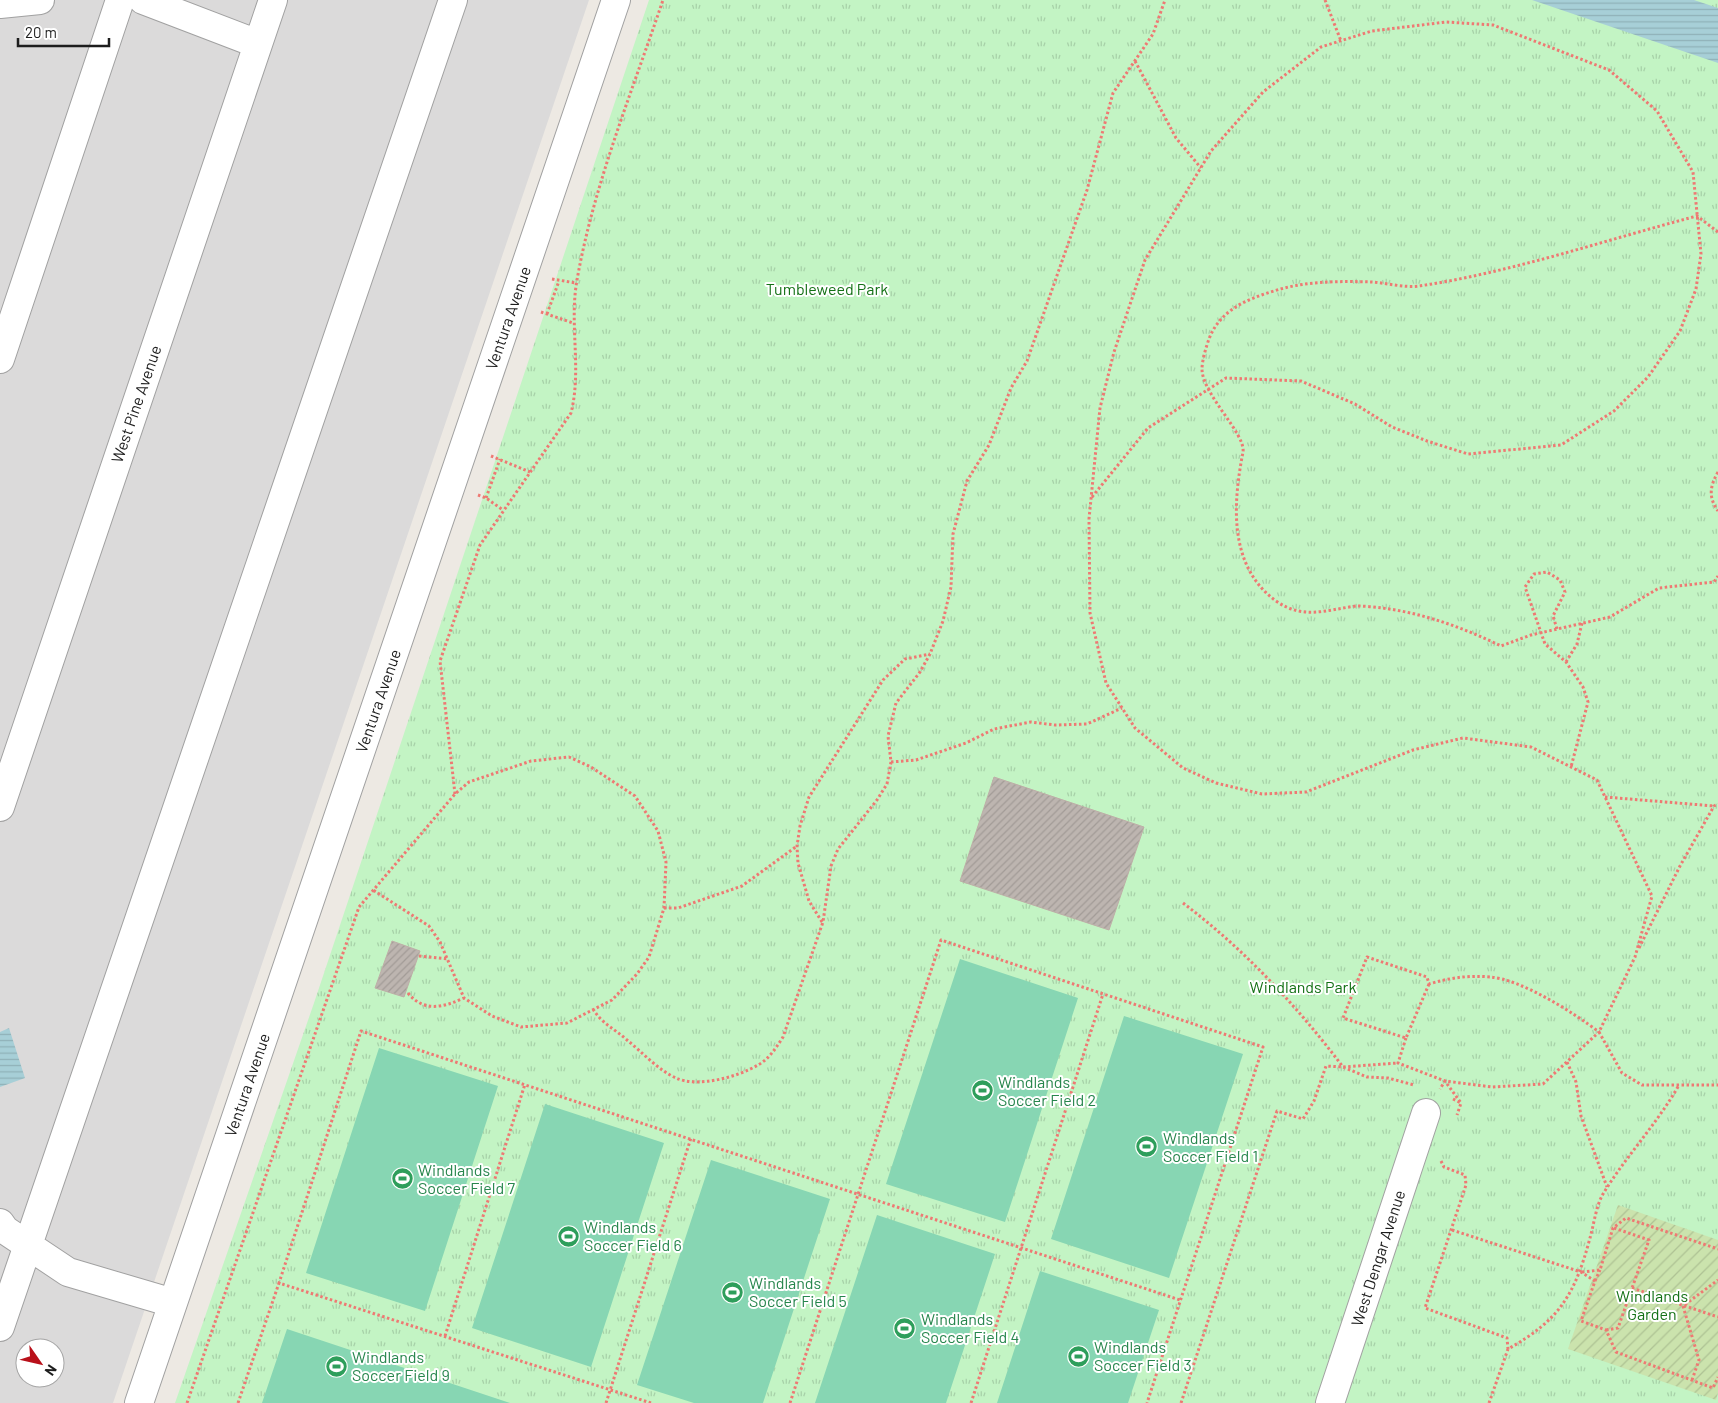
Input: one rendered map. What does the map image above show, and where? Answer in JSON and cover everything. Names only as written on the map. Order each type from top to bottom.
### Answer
[{"type":"street","points":[[0,4],[40,0]]},
{"type":"street","points":[[0,359],[120,0]]},
{"type":"street","points":[[143,0],[258,44]]},
{"type":"street","name":"West Pine Avenue","points":[[0,807],[273,0]]},
{"type":"street","points":[[0,1328],[453,0]]},
{"type":"street","name":"Ventura Avenue","points":[[139,1403],[616,0]]},
{"type":"street","name":"West Dengar Avenue","points":[[1330,1403],[1432,1103]]},
{"type":"street","points":[[0,1223],[5,1230],[68,1272],[173,1303]]},
{"type":"path","points":[[455,794],[440,661],[480,545],[571,413],[575,396],[574,323],[576,283],[590,214],[663,0]]},
{"type":"path","points":[[593,1009],[600,1020],[677,1079],[712,1082],[757,1066],[774,1052],[783,1037],[823,922],[831,866],[838,849],[877,800],[887,784],[891,762],[888,736],[896,703],[920,672],[930,654],[943,621],[951,587],[953,534],[967,481],[989,445],[1011,388],[1027,361],[1087,190],[1113,93],[1153,34],[1165,0]]},
{"type":"path","points":[[1326,0],[1341,41]]},
{"type":"path","points":[[1092,497],[1148,428],[1226,378],[1301,381],[1355,404],[1392,427],[1427,442],[1468,454],[1561,446],[1614,411],[1648,377],[1680,331],[1696,289],[1701,254],[1692,172],[1657,111],[1609,70],[1494,25],[1446,22],[1372,31],[1321,47],[1263,92],[1211,150],[1144,260],[1114,352],[1100,408],[1089,519],[1090,613],[1106,683],[1135,728],[1183,768],[1216,783],[1262,794],[1306,792],[1413,750],[1463,738],[1531,747],[1597,780],[1652,896],[1635,957]]},
{"type":"path","points":[[1135,61],[1176,138],[1201,168]]},
{"type":"path","points":[[1697,216],[1718,232]]},
{"type":"path","points":[[1697,216],[1509,267],[1416,287],[1371,282],[1308,284],[1262,295],[1227,312],[1210,337],[1202,370],[1208,389],[1244,446],[1235,505],[1237,532],[1248,573],[1276,600],[1299,612],[1328,612],[1358,606],[1405,612],[1456,626],[1501,646],[1540,632],[1610,617],[1659,588],[1714,582],[1718,576]]},
{"type":"path","points":[[547,314],[559,281]]},
{"type":"path","points":[[513,303],[574,323]]},
{"type":"path","points":[[464,447],[500,459],[530,472]]},
{"type":"path","points":[[486,498],[500,459]]},
{"type":"path","points":[[1718,472],[1711,484],[1711,500],[1718,511]]},
{"type":"path","points":[[1557,629],[1553,616],[1564,592],[1560,580],[1547,572],[1534,574],[1525,586],[1545,644],[1566,662],[1583,687],[1588,702],[1571,767]]},
{"type":"path","points":[[1566,662],[1577,644],[1582,623]]},
{"type":"path","points":[[823,922],[809,901],[798,863],[797,846],[800,826],[809,797],[883,680],[905,659],[930,654]]},
{"type":"path","points":[[891,762],[916,760],[966,743],[994,730],[1030,722],[1056,725],[1087,724],[1122,708]]},
{"type":"path","points":[[187,1403],[359,907],[373,890],[455,794],[469,782],[531,761],[569,757],[591,767],[635,796],[658,831],[666,862],[664,908],[649,957],[637,974],[612,1000],[567,1023],[521,1027],[492,1016],[464,998],[440,942],[429,926],[373,890]]},
{"type":"path","points":[[1181,1403],[1277,1111],[1303,1119],[1314,1101],[1326,1066],[1343,1067],[1398,1063],[1445,1081],[1492,1087],[1544,1084],[1599,1032],[1680,866],[1716,806],[1605,797]]},
{"type":"path","points":[[664,908],[678,908],[742,886],[797,846]]},
{"type":"path","points":[[1183,903],[1238,949],[1313,1027],[1343,1067],[1367,1077],[1388,1078],[1417,1086]]},
{"type":"path","points":[[790,1403],[941,940],[1263,1047],[1147,1403]]},
{"type":"path","points":[[418,956],[448,960]]},
{"type":"path","points":[[1398,1063],[1406,1038],[1429,984],[1427,977],[1367,957],[1343,1018],[1406,1038]]},
{"type":"path","points":[[1429,984],[1456,977],[1492,976],[1524,988],[1567,1009],[1599,1032],[1622,1073],[1642,1085],[1718,1085]]},
{"type":"path","points":[[408,993],[413,1000],[428,1006],[445,1006],[464,998]]},
{"type":"path","points":[[971,1403],[1103,994]]},
{"type":"path","points":[[238,1403],[361,1031],[1180,1300]]},
{"type":"path","points":[[1567,1062],[1576,1082],[1581,1116],[1608,1187]]},
{"type":"path","points":[[1445,1081],[1462,1103]]},
{"type":"path","points":[[1432,1103],[1445,1081]]},
{"type":"path","points":[[445,1336],[525,1084]]},
{"type":"path","points":[[1508,1349],[1536,1333],[1565,1304],[1581,1272],[1602,1196],[1665,1111],[1679,1085]]},
{"type":"path","points":[[1432,1103],[1462,1103]]},
{"type":"path","points":[[1455,1119],[1462,1103]]},
{"type":"path","points":[[606,1403],[691,1138]]},
{"type":"path","points":[[1444,1152],[1441,1160],[1444,1167],[1465,1175],[1466,1185],[1425,1308],[1508,1338],[1508,1349],[1489,1403]]},
{"type":"path","points":[[1613,1228],[1649,1240],[1618,1328],[1606,1330],[1582,1321],[1613,1228],[1626,1218],[1718,1249]]},
{"type":"path","points":[[1452,1230],[1581,1272],[1595,1281]]},
{"type":"path","points":[[1581,1272],[1600,1270]]},
{"type":"path","points":[[1683,1306],[1718,1280]]},
{"type":"path","points":[[279,1283],[651,1403]]},
{"type":"path","points":[[1632,1288],[1718,1317]]},
{"type":"path","points":[[1683,1306],[1699,1360],[1692,1380]]},
{"type":"path","points":[[1606,1330],[1616,1352],[1713,1388],[1718,1377]]},
{"type":"shaded area","points":[[0,0],[589,0],[113,1403],[0,1403]]},
{"type":"green space","name":"Windlands Park","points":[[649,0],[1718,0],[1718,1403],[175,1403],[314,1003]]},
{"type":"green space","name":"Windlands Soccer Field 2","points":[[960,959],[1078,998],[1005,1222],[886,1184]]},
{"type":"green space","name":"Windlands Soccer Field 1","points":[[1124,1016],[1243,1054],[1169,1278],[1051,1239]]},
{"type":"green space","name":"Windlands Soccer Field 7","points":[[379,1048],[498,1086],[425,1311],[306,1273]]},
{"type":"green space","name":"Windlands Soccer Field 6","points":[[545,1104],[664,1143],[591,1367],[472,1328]]},
{"type":"green space","name":"Windlands Soccer Field 5","points":[[711,1160],[830,1199],[763,1403],[694,1403],[637,1385]]},
{"type":"green space","name":"Windlands Garden","points":[[1618,1205],[1718,1240],[1718,1393],[1716,1400],[1568,1349]]},
{"type":"green space","name":"Windlands Soccer Field 4","points":[[877,1215],[995,1254],[946,1403],[815,1403]]},
{"type":"green space","name":"Windlands Soccer Field 3","points":[[1040,1271],[1159,1310],[1128,1403],[997,1403]]},
{"type":"green space","name":"Windlands Soccer Field 9","points":[[287,1329],[510,1403],[262,1403]]},
{"type":"water","points":[[1532,0],[1694,0],[1718,8],[1718,63]]},
{"type":"water","points":[[9,1028],[25,1078],[0,1087],[0,1032]]},
{"type":"building","points":[[994,777],[1144,827],[1109,930],[960,881]]},
{"type":"building","points":[[392,941],[420,951],[404,997],[375,988]]},
{"type":"place","name":"Windlands Soccer Field 2","points":[[982,1091]]},
{"type":"place","name":"Windlands Soccer Field 1","points":[[1147,1147]]},
{"type":"place","name":"Windlands Soccer Field 7","points":[[402,1179]]},
{"type":"place","name":"Windlands Soccer Field 6","points":[[568,1236]]},
{"type":"place","name":"Windlands Soccer Field 5","points":[[733,1292]]},
{"type":"place","name":"Windlands Soccer Field 4","points":[[905,1328]]},
{"type":"place","name":"Windlands Soccer Field 3","points":[[1078,1356]]},
{"type":"place","name":"Windlands Soccer Field 9","points":[[336,1366]]},
{"type":"park label","name":"Tumbleweed Park","points":[[827,289]]}]
